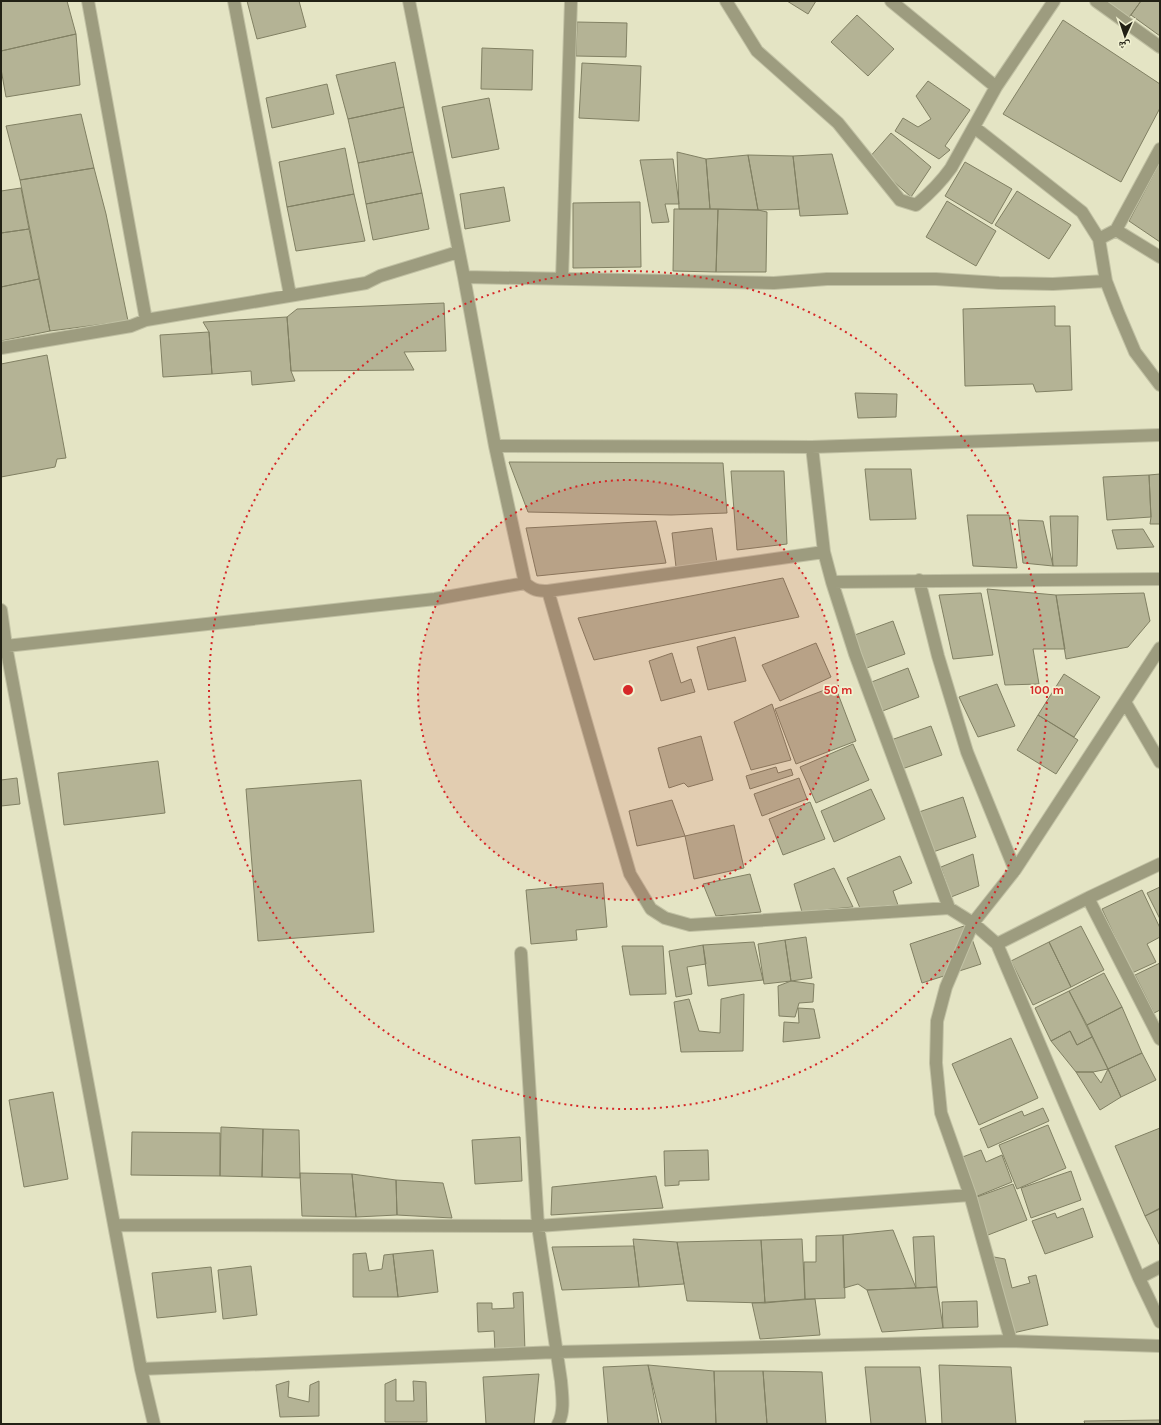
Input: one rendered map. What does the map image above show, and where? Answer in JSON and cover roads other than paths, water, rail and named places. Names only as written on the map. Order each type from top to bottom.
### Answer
[{"type":"street","points":[[88,1],[146,320]]},
{"type":"street","points":[[234,1],[290,294]]},
{"type":"street","points":[[409,1],[464,277],[495,446],[525,583],[537,591],[548,591],[824,552]]},
{"type":"street","points":[[562,280],[571,1]]},
{"type":"street","points":[[726,1],[757,51],[838,124],[900,200],[916,205],[945,178],[996,87],[1054,1]]},
{"type":"street","points":[[891,1],[996,87]]},
{"type":"street","points":[[1096,1],[1160,47]]},
{"type":"street","points":[[974,127],[1082,212],[1099,239],[1106,280],[1135,352],[1160,385]]},
{"type":"street","points":[[1099,239],[1116,230],[1160,149]]},
{"type":"street","points":[[1116,230],[1160,257]]},
{"type":"street","points":[[1,348],[131,326],[146,320],[290,294],[366,283],[380,276],[458,252]]},
{"type":"street","points":[[464,277],[774,283],[827,279],[936,279],[999,283],[1053,284],[1106,280]]},
{"type":"street","points":[[495,446],[812,447],[1160,435]]},
{"type":"street","points":[[812,447],[824,552],[832,582],[854,654],[949,908]]},
{"type":"street","points":[[832,582],[1160,578]]},
{"type":"street","points":[[919,580],[938,656],[967,752],[1015,870]]},
{"type":"street","points":[[6,646],[435,599],[525,583]]},
{"type":"street","points":[[548,591],[630,874],[651,909],[665,918],[690,925],[949,908],[973,923],[997,944],[1139,1278],[1160,1322]]},
{"type":"street","points":[[1,610],[6,646],[141,1368],[154,1424]]},
{"type":"street","points":[[1011,1342],[970,1195],[941,1113],[936,1063],[937,1021],[946,987],[973,923],[1015,870],[1160,648]]},
{"type":"street","points":[[1126,702],[1160,762]]},
{"type":"street","points":[[997,944],[1088,898],[1160,864]]},
{"type":"street","points":[[1088,898],[1160,1040]]},
{"type":"street","points":[[521,952],[538,1226],[562,1381],[563,1403],[560,1421],[558,1424]]},
{"type":"street","points":[[115,1225],[538,1226],[970,1195]]},
{"type":"street","points":[[1139,1278],[1160,1267]]},
{"type":"street","points":[[141,1368],[558,1352],[1011,1342],[1160,1346]]}]
